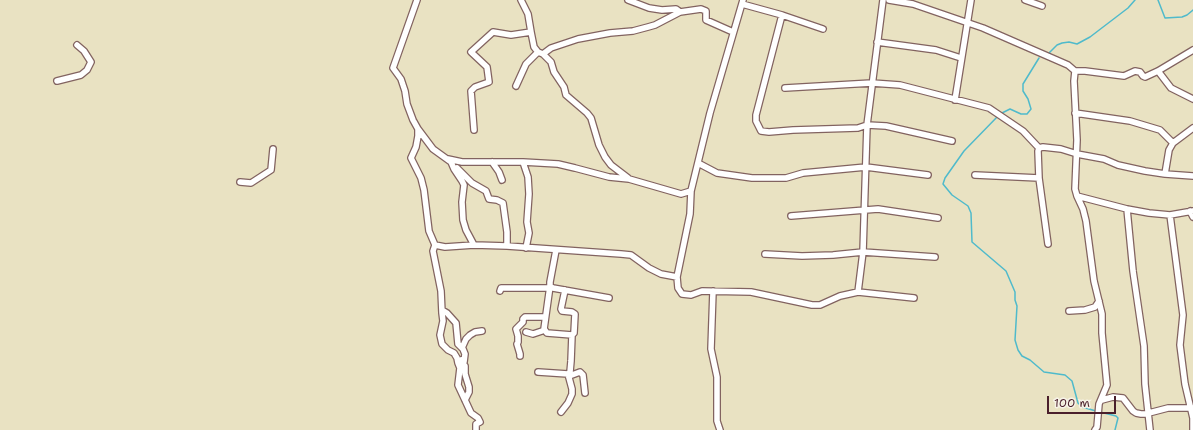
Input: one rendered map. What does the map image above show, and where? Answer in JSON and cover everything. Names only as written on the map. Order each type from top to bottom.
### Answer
[{"type":"street","points":[[417,0],[393,68],[401,79],[411,115],[418,129],[433,149],[451,162],[472,183],[486,191],[489,199],[503,203],[507,232],[507,246]]},
{"type":"street","points":[[521,0],[528,14],[534,47],[551,62],[554,72],[564,87],[566,95],[591,118],[599,145],[605,157],[611,165],[629,179]]},
{"type":"street","points":[[628,0],[649,8],[662,10],[676,9],[680,12]]},
{"type":"street","points":[[858,292],[863,252],[867,125],[883,0]]},
{"type":"street","points":[[889,0],[913,4],[967,22],[1020,43],[1068,65],[1075,71],[1124,76],[1135,72],[1140,72],[1145,77],[1193,50]]},
{"type":"street","points":[[955,100],[971,0]]},
{"type":"street","points":[[1025,0],[1042,6]]},
{"type":"street","points":[[823,29],[743,2],[710,114],[691,191],[690,214],[677,276],[678,288],[682,294],[691,296],[702,291],[751,292],[812,305],[820,305],[840,296],[858,292],[914,298]]},
{"type":"street","points":[[516,86],[526,64],[541,53],[555,46],[578,38],[633,31],[648,27],[680,12],[701,9],[706,11],[706,20],[733,32]]},
{"type":"street","points":[[782,15],[756,115],[756,121],[761,130],[769,132],[858,128],[867,125],[886,126],[952,141]]},
{"type":"street","points":[[474,130],[471,91],[475,87],[489,82],[487,66],[471,52],[493,32],[511,35],[531,32]]},
{"type":"street","points":[[877,42],[936,50],[961,58]]},
{"type":"street","points":[[57,81],[81,75],[87,70],[91,62],[84,51],[77,45]]},
{"type":"street","points":[[1075,71],[1075,189],[1086,220],[1090,262],[1102,314],[1102,333],[1107,385],[1102,400],[1099,404],[1097,427],[1095,430]]},
{"type":"street","points":[[1158,71],[1171,88],[1193,99]]},
{"type":"street","points":[[785,88],[872,83],[900,85],[989,108],[1023,131],[1039,148]]},
{"type":"street","points":[[1075,113],[1130,121],[1160,130],[1173,143]]},
{"type":"street","points":[[1165,174],[1167,154],[1173,143],[1193,128]]},
{"type":"street","points":[[418,129],[418,136],[411,158],[421,178],[429,231],[435,245],[433,251],[440,291],[443,322],[440,335],[442,344],[454,353],[457,358],[460,368],[458,385],[471,412],[480,422],[476,424],[476,430]]},
{"type":"street","points":[[1039,148],[1061,149],[1076,154],[1104,159],[1132,168],[1165,174],[1193,176]]},
{"type":"street","points":[[1039,148],[1039,178],[1048,244]]},
{"type":"street","points":[[240,182],[251,183],[271,170],[273,149]]},
{"type":"street","points":[[446,158],[462,162],[523,162],[558,164],[610,177],[629,179],[681,194],[691,191]]},
{"type":"street","points":[[451,162],[464,185],[462,202],[463,220],[466,230],[474,245]]},
{"type":"street","points":[[492,162],[502,180]]},
{"type":"street","points":[[498,171],[501,162]]},
{"type":"street","points":[[523,162],[528,176],[529,194],[527,222],[529,233],[526,248]]},
{"type":"street","points":[[698,163],[716,173],[752,178],[786,178],[803,173],[866,167],[928,175]]},
{"type":"street","points":[[975,175],[1039,178]]},
{"type":"street","points":[[1077,196],[1127,209],[1170,215],[1192,213]]},
{"type":"street","points":[[791,216],[878,209],[938,218]]},
{"type":"street","points":[[1127,209],[1132,247],[1133,271],[1144,346],[1145,384],[1150,430]]},
{"type":"street","points":[[1170,215],[1183,314],[1180,345],[1193,418],[1193,430]]},
{"type":"street","points":[[435,245],[445,247],[474,245],[507,246],[556,250],[599,251],[631,255],[649,268],[662,274],[677,276]]},
{"type":"street","points":[[556,250],[544,329],[547,333],[572,335]]},
{"type":"street","points":[[765,254],[802,256],[863,252],[935,257]]},
{"type":"street","points":[[500,291],[501,288],[550,287],[609,298]]},
{"type":"street","points":[[561,412],[568,403],[572,394],[568,374],[570,372],[575,314],[572,312],[562,311],[561,309],[565,290]]},
{"type":"street","points":[[713,291],[711,349],[717,377],[717,421],[720,430]]},
{"type":"street","points":[[1069,311],[1086,310],[1096,307],[1099,301]]},
{"type":"street","points":[[442,310],[452,317],[456,323],[458,344],[465,354],[465,374],[469,387],[469,392],[465,400]]},
{"type":"street","points":[[520,356],[517,344],[518,336],[516,329],[523,322],[525,317],[545,317]]},
{"type":"street","points":[[526,332],[533,334],[545,330]]},
{"type":"street","points":[[462,348],[466,339],[470,335],[475,332],[482,331]]},
{"type":"street","points":[[457,358],[464,362]]},
{"type":"street","points":[[538,372],[572,375],[580,372],[583,375],[585,393]]},
{"type":"street","points":[[1102,400],[1113,397],[1123,398],[1136,413],[1149,413],[1168,408],[1191,408]]},
{"type":"waterway","points":[[1048,54],[1057,45],[1069,42],[1077,44],[1090,37],[1128,8],[1135,0]]},
{"type":"waterway","points":[[1158,0],[1165,18],[1182,17],[1193,10]]},
{"type":"waterway","points":[[1002,113],[1010,109],[1021,114],[1027,114],[1031,109],[1028,99],[1023,91],[1023,84],[1039,58]]},
{"type":"waterway","points":[[998,116],[964,151],[945,178],[943,184],[952,195],[968,206],[971,213],[972,242],[1006,271],[1015,292],[1017,306],[1015,340],[1018,350],[1022,356],[1030,360],[1044,372],[1065,375],[1072,381],[1078,403],[1082,407],[1096,411]]},
{"type":"waterway","points":[[1100,412],[1116,416],[1118,418],[1115,430]]}]
